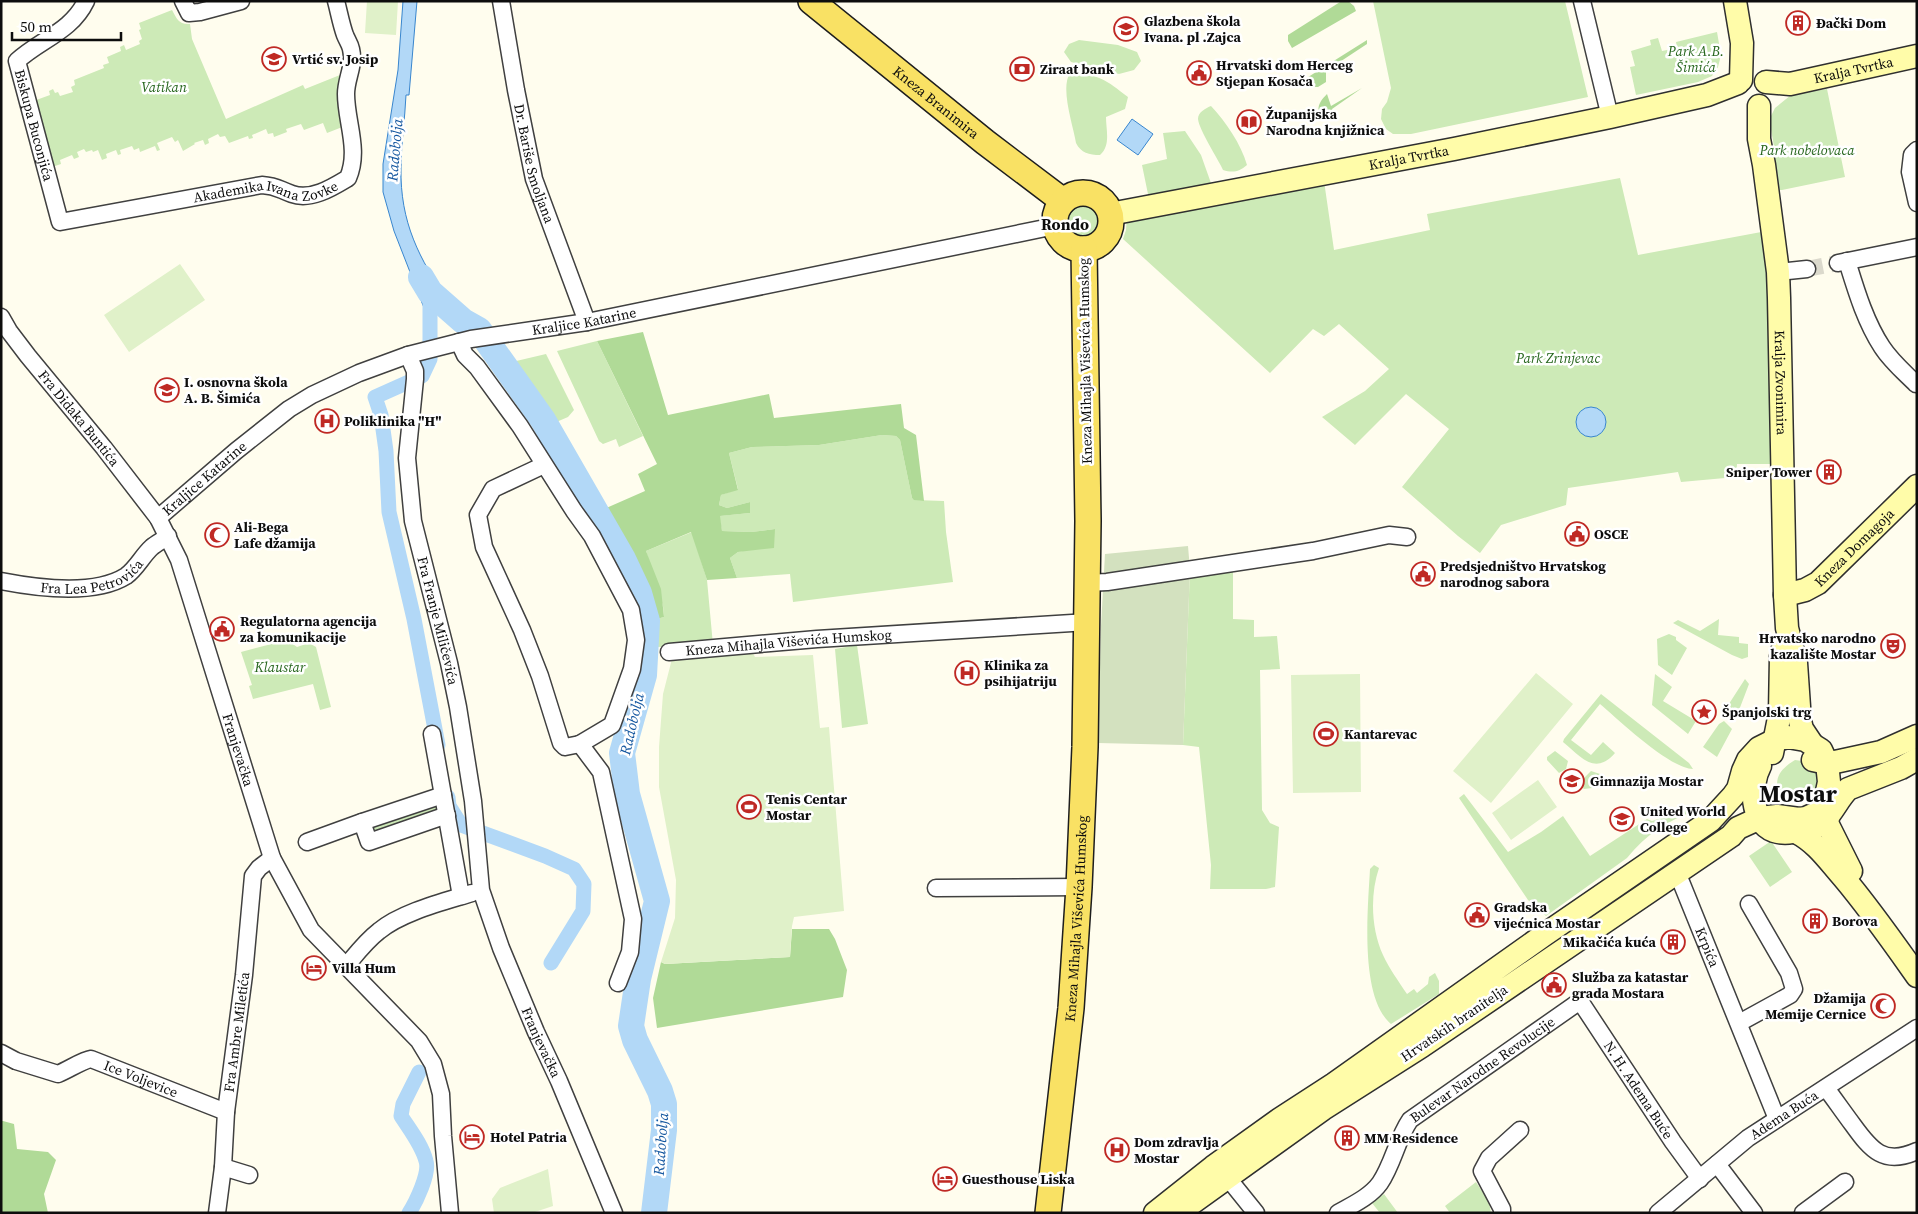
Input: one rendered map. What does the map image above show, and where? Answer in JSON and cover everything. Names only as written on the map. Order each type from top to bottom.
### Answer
[{"type":"main road","name":"Kneza Branimira","points":[[811,1],[985,142],[1063,201]]},
{"type":"main road","name":"Kralja Zvonimira","points":[[1735,1],[1764,165],[1778,272],[1787,628],[1796,663],[1802,729],[1820,752]]},
{"type":"main road","name":"Kralja Tvrtka","points":[[1110,214],[1454,149],[1707,96],[1790,84],[1917,56]]},
{"type":"main road","points":[[1078,193],[1091,194],[1103,202],[1110,214],[1111,222],[1106,236],[1096,246],[1084,249],[1077,248],[1065,243],[1057,233],[1055,216],[1063,201],[1078,193]]},
{"type":"main road","name":"Kneza Mihajla Viševića Humskog","points":[[1048,1213],[1071,1008],[1079,887],[1088,622],[1084,249]]},
{"type":"main road","name":"Kneza Domagoja","points":[[1786,595],[1805,590],[1818,583],[1917,486]]},
{"type":"main road","name":"Kralja Zvonimira","points":[[1773,748],[1781,702],[1781,657],[1787,628]]},
{"type":"main road","points":[[1710,821],[1738,789],[1743,771],[1759,748],[1773,748],[1783,752],[1796,752],[1818,762],[1820,752]]},
{"type":"main road","points":[[1155,1213],[1213,1167],[1280,1119],[1334,1084],[1544,935],[1710,821],[1729,813],[1744,800],[1753,787],[1760,766],[1773,748]]},
{"type":"main road","points":[[1820,752],[1881,752],[1891,749],[1912,749]]},
{"type":"main road","points":[[1764,823],[1770,815],[1792,819],[1806,818],[1842,795],[1848,789],[1901,768],[1912,749]]},
{"type":"main road","points":[[1820,752],[1829,782],[1827,803],[1836,844],[1874,914]]},
{"type":"main road","points":[[1753,787],[1754,801],[1764,823],[1779,832],[1812,830],[1827,803]]},
{"type":"main road","name":"Hrvatskih branitelja","points":[[1178,1213],[1323,1109],[1422,1046],[1731,836],[1738,828],[1764,823]]},
{"type":"main road","points":[[1796,832],[1809,840],[1822,852],[1874,914],[1917,976]]},
{"type":"street","name":"Biskupa Buconjića","points":[[60,222],[17,61],[28,51],[69,26],[80,14],[86,1]]},
{"type":"street","points":[[183,1],[189,13],[241,1]]},
{"type":"street","name":"Akademika Ivana Zovke","points":[[60,222],[262,185],[276,185],[290,194],[302,197],[322,192],[348,178],[353,162],[353,148],[346,93],[353,60],[336,1]]},
{"type":"street","name":"Dr. Bariše Smoljana","points":[[502,1],[516,90],[534,179],[587,322]]},
{"type":"street","points":[[1582,1],[1610,117]]},
{"type":"street","points":[[1917,150],[1912,154],[1910,172],[1917,203]]},
{"type":"street","name":"Kraljice Katarine","points":[[158,518],[198,483],[290,409],[312,395],[359,372],[410,354],[465,340],[587,322],[1055,226]]},
{"type":"street","points":[[1916,384],[1898,367],[1882,347],[1842,262],[1917,247]]},
{"type":"street","points":[[1778,272],[1807,269]]},
{"type":"street","name":"Fra Didaka Buntića","points":[[1,317],[28,356],[99,442],[158,518]]},
{"type":"street","points":[[465,340],[465,355],[477,367],[520,426],[592,536],[631,610],[636,640],[632,669],[612,725],[580,744],[565,747],[561,743],[540,676],[522,630],[484,547],[478,515],[493,490],[544,465]]},
{"type":"street","name":"Fra Franje Miličevića","points":[[410,354],[415,371],[407,458],[413,521],[450,663],[470,782],[481,890]]},
{"type":"street","name":"Franjevačka","points":[[158,518],[179,560],[272,858],[311,930],[419,1041],[432,1064],[441,1094],[450,1213]]},
{"type":"street","points":[[1088,583],[1107,582],[1313,551],[1389,535],[1407,537]]},
{"type":"street","name":"Fra Lea Petrovića","points":[[1,581],[52,589],[108,585],[127,575],[138,565],[151,548],[168,536]]},
{"type":"street","name":"Kneza Mihajla Viševića Humskog","points":[[669,652],[817,639],[1088,622]]},
{"type":"street","points":[[432,734],[461,896]]},
{"type":"street","points":[[580,744],[601,772],[633,918],[630,952],[618,984]]},
{"type":"street","points":[[306,842],[442,794]]},
{"type":"street","points":[[362,822],[369,842],[446,815]]},
{"type":"street","name":"Fra Ambre Miletića","points":[[217,1213],[223,1168],[226,1112],[244,975],[253,876],[258,868],[272,858]]},
{"type":"street","name":"Krpića","points":[[1677,872],[1777,1119]]},
{"type":"street","points":[[936,888],[1079,887]]},
{"type":"street","points":[[347,966],[366,942],[380,930],[399,919],[481,890]]},
{"type":"street","name":"Franjevačka","points":[[481,890],[501,948],[614,1213]]},
{"type":"street","points":[[1739,1023],[1790,995],[1794,989],[1789,972],[1749,904]]},
{"type":"street","name":"N. H. Adema Buće","points":[[1580,1001],[1673,1142],[1700,1179]]},
{"type":"street","name":"Bulevar Narodne Revolucije","points":[[1338,1213],[1363,1198],[1379,1184],[1402,1132],[1410,1120],[1580,1001]]},
{"type":"street","name":"Adema Buća","points":[[1658,1213],[1748,1138],[1917,1028]]},
{"type":"street","name":"Ice Voljevice","points":[[1,1052],[16,1060],[58,1074],[74,1068],[85,1060],[91,1059],[226,1112]]},
{"type":"street","points":[[1826,1088],[1872,1150],[1894,1157],[1917,1151]]},
{"type":"street","points":[[1502,1213],[1502,1209],[1482,1170],[1489,1158],[1520,1130]]},
{"type":"street","points":[[1717,1164],[1754,1213]]},
{"type":"street","points":[[223,1168],[249,1175]]},
{"type":"street","points":[[1227,1177],[1256,1213]]},
{"type":"street","points":[[1803,1213],[1845,1182]]},
{"type":"green space","points":[[367,1],[398,1],[396,35],[365,33]]},
{"type":"green space","points":[[1348,1],[1354,6],[1356,11],[1292,48],[1288,41],[1288,35],[1340,2]]},
{"type":"green space","points":[[1373,1],[1565,1],[1588,97],[1411,134],[1393,134],[1386,129],[1381,119],[1382,109],[1387,102],[1391,88]]},
{"type":"green space","name":"Vatikan","points":[[172,10],[177,19],[190,24],[192,39],[226,119],[303,85],[305,89],[340,75],[346,68],[350,124],[327,133],[323,123],[304,130],[301,124],[286,129],[287,132],[274,137],[273,133],[268,134],[266,129],[252,135],[253,138],[249,139],[248,136],[229,143],[225,136],[220,137],[218,134],[208,139],[209,143],[205,145],[203,140],[194,143],[183,151],[178,140],[175,142],[172,137],[157,143],[160,150],[157,151],[155,146],[140,152],[139,148],[134,150],[132,146],[120,150],[121,154],[118,155],[116,150],[106,154],[107,158],[102,160],[98,150],[86,152],[84,149],[77,152],[79,157],[74,159],[72,155],[60,160],[61,164],[46,169],[28,103],[50,95],[49,91],[53,89],[60,96],[73,92],[71,87],[75,85],[74,80],[104,68],[103,65],[109,63],[107,57],[121,51],[120,47],[124,45],[126,50],[140,44],[139,41],[142,39],[139,23]]},
{"type":"green space","name":"Park A.B. Šimića","points":[[1717,32],[1721,55],[1718,67],[1712,76],[1698,82],[1636,95],[1630,67],[1635,66],[1631,51],[1651,45],[1650,40],[1658,38],[1662,51],[1677,48],[1676,42]]},
{"type":"green space","points":[[1079,40],[1118,45],[1137,52],[1141,61],[1134,70],[1119,74],[1071,62],[1064,52],[1069,44]]},
{"type":"green space","points":[[1367,40],[1367,44],[1326,71],[1326,82],[1318,87],[1310,87],[1304,81],[1305,79]]},
{"type":"green space","points":[[1070,73],[1102,79],[1128,97],[1125,109],[1106,117],[1107,142],[1100,155],[1086,153],[1076,143],[1066,88]]},
{"type":"green space","points":[[1362,88],[1332,109],[1336,121],[1327,121],[1320,117],[1319,104],[1327,94],[1331,106]]},
{"type":"green space","name":"Park nobelovaca","points":[[1827,89],[1845,177],[1775,190],[1772,161],[1775,152],[1770,124],[1775,108],[1791,95]]},
{"type":"green space","points":[[1211,106],[1222,119],[1241,149],[1247,165],[1239,170],[1233,172],[1223,170],[1199,124],[1199,114]]},
{"type":"green space","points":[[1185,131],[1201,155],[1212,186],[1149,199],[1142,165],[1167,159],[1163,133]]},
{"type":"green space","name":"Park Zrinjevac","points":[[1323,174],[1334,250],[1430,230],[1427,214],[1620,178],[1638,255],[1772,230],[1783,464],[1737,464],[1736,477],[1681,482],[1678,472],[1568,488],[1566,505],[1501,525],[1480,553],[1402,487],[1449,429],[1406,394],[1355,445],[1322,417],[1365,391],[1389,369],[1339,324],[1324,336],[1313,329],[1270,373],[1123,239],[1127,216]]},
{"type":"green space","name":"Rondo","points":[[1083,204],[1095,209],[1100,221],[1095,233],[1083,238],[1071,233],[1066,221],[1071,209]]},
{"type":"green space","points":[[180,264],[205,300],[129,352],[104,315]]},
{"type":"green space","points":[[643,332],[668,415],[769,394],[774,418],[901,404],[904,428],[916,435],[924,501],[912,498],[900,440],[896,436],[882,435],[819,445],[752,447],[729,453],[738,490],[721,495],[719,505],[727,508],[750,502],[750,513],[720,516],[722,531],[751,532],[775,529],[774,548],[738,552],[730,558],[737,578],[707,580],[691,532],[646,551],[661,589],[664,617],[653,620],[636,568],[621,533],[604,509],[645,491],[638,474],[657,464],[597,341]]},
{"type":"green space","points":[[597,341],[643,436],[619,447],[616,439],[603,444],[599,441],[557,351]]},
{"type":"green space","points":[[546,354],[574,410],[568,417],[554,423],[512,362]]},
{"type":"green space","points":[[882,435],[896,436],[900,440],[912,498],[915,500],[944,501],[953,582],[793,602],[790,574],[737,578],[730,558],[738,552],[752,549],[775,529],[751,532],[722,531],[719,516],[750,513],[750,502],[727,508],[719,505],[721,495],[738,489],[729,453],[752,447],[819,445]]},
{"type":"green space","points":[[692,532],[707,580],[713,645],[656,647],[653,620],[664,617],[663,606],[646,551]]},
{"type":"green space","points":[[1188,546],[1190,570],[1183,745],[1098,743],[1105,554]]},
{"type":"green space","points":[[1233,563],[1233,619],[1254,620],[1254,637],[1277,636],[1280,669],[1260,670],[1262,810],[1270,823],[1279,827],[1275,887],[1266,889],[1210,889],[1211,865],[1199,747],[1183,745],[1190,570]]},
{"type":"green space","points":[[1719,619],[1718,635],[1739,637],[1739,643],[1748,644],[1748,657],[1742,659],[1732,655],[1673,623],[1678,620],[1700,631]]},
{"type":"green space","points":[[1669,634],[1676,637],[1676,640],[1687,648],[1672,675],[1658,665],[1657,639]]},
{"type":"green space","name":"Klaustar","points":[[287,640],[297,647],[309,643],[316,647],[331,707],[320,710],[313,684],[253,699],[249,686],[252,685],[241,652]]},
{"type":"green space","name":"Tenis Centar Mostar","points":[[749,645],[755,657],[813,655],[820,728],[829,727],[844,911],[794,917],[790,957],[665,964],[661,962],[675,918],[676,880],[659,787],[659,747],[663,694],[674,651]]},
{"type":"green space","points":[[857,645],[868,724],[842,728],[835,649]]},
{"type":"green space","points":[[1536,673],[1573,704],[1491,803],[1453,771]]},
{"type":"green space","name":"Kantarevac","points":[[1360,674],[1361,792],[1293,793],[1291,675]]},
{"type":"green space","points":[[1655,674],[1672,687],[1663,701],[1696,721],[1688,734],[1652,705]]},
{"type":"green space","points":[[1745,679],[1749,684],[1736,718],[1725,710]]},
{"type":"green space","points":[[1601,694],[1689,763],[1693,769],[1683,767],[1658,752],[1600,704],[1571,740],[1591,755],[1603,742],[1615,753],[1608,760],[1595,764],[1582,758],[1563,742]]},
{"type":"green space","points":[[1724,721],[1732,729],[1717,757],[1703,747],[1719,724]]},
{"type":"green space","points":[[1555,751],[1568,761],[1566,769],[1559,773],[1547,760],[1547,757]]},
{"type":"green space","points":[[1795,760],[1828,771],[1815,802],[1781,800],[1777,787],[1778,777],[1784,768]]},
{"type":"green space","points":[[1591,771],[1603,775],[1602,783],[1599,786],[1595,785],[1592,788],[1584,789],[1581,781]]},
{"type":"green space","points":[[1538,780],[1557,807],[1511,840],[1492,813]]},
{"type":"green space","points":[[1464,794],[1508,852],[1563,816],[1590,856],[1647,819],[1652,821],[1662,818],[1686,805],[1692,807],[1695,811],[1649,835],[1627,858],[1546,916],[1528,900],[1459,798]]},
{"type":"green space","points":[[436,799],[442,814],[374,838],[368,822]]},
{"type":"green space","points":[[1771,841],[1792,872],[1770,887],[1749,856]]},
{"type":"green space","points":[[1374,865],[1379,868],[1373,900],[1374,923],[1379,945],[1388,965],[1407,994],[1414,989],[1417,993],[1428,984],[1429,977],[1435,973],[1439,981],[1439,994],[1391,1024],[1381,1011],[1374,994],[1370,973],[1367,928],[1370,869]]},
{"type":"green space","points":[[792,929],[829,929],[847,970],[843,997],[657,1028],[653,998],[661,962],[665,964],[790,957]]},
{"type":"green space","points":[[1,1121],[14,1124],[17,1149],[48,1152],[56,1160],[44,1194],[48,1213],[1,1213]]},
{"type":"green space","points":[[548,1169],[553,1206],[532,1213],[494,1213],[492,1199],[500,1188]]},
{"type":"green space","points":[[1476,1182],[1489,1202],[1491,1213],[1450,1213],[1445,1206]]},
{"type":"green space","points":[[1384,1194],[1398,1213],[1380,1213],[1372,1203]]},
{"type":"water","points":[[403,1],[417,1],[409,95],[406,95],[402,149],[401,168],[404,206],[413,239],[420,255],[449,302],[426,313],[394,231],[383,192],[383,164],[398,70]]},
{"type":"water","points":[[1132,119],[1153,134],[1138,155],[1117,140]]},
{"type":"water","points":[[1591,407],[1602,411],[1606,422],[1602,433],[1591,437],[1580,433],[1576,422],[1580,411]]},
{"type":"waterway","name":"Radobolja","points":[[421,277],[430,292],[463,321],[479,330],[543,420],[623,559],[639,593],[647,621],[644,675],[622,753],[627,794],[657,901],[638,979],[631,1026],[635,1040],[660,1091],[664,1104],[664,1130],[654,1213]]},
{"type":"waterway","name":"Radobolja","points":[[430,292],[430,359],[422,376],[375,397],[381,415],[386,451],[389,512],[414,619],[438,745]]},
{"type":"waterway","name":"Radobolja","points":[[448,797],[449,806],[461,825],[545,856],[574,869],[584,884],[583,911],[551,963]]},
{"type":"waterway","name":"Radobolja","points":[[409,1213],[422,1187],[427,1166],[422,1149],[401,1116],[403,1104],[419,1072]]},
{"type":"tunnel","points":[[1807,269],[1838,263]]},
{"type":"place","name":"Đački Dom","points":[[1798,23]]},
{"type":"place","name":"Glazbena škola Ivana. pl .Zajca","points":[[1126,29]]},
{"type":"place","name":"Vrtić sv. Josip","points":[[274,59]]},
{"type":"place","name":"Ziraat bank","points":[[1022,69]]},
{"type":"place","name":"Hrvatski dom Herceg Stjepan Kosača","points":[[1199,73]]},
{"type":"place","name":"Županijska Narodna knjižnica","points":[[1249,122]]},
{"type":"place","name":"I. osnovna škola A. B. Šimića","points":[[167,390]]},
{"type":"place","name":"Poliklinika \"H\"","points":[[327,421]]},
{"type":"place","name":"Sniper Tower","points":[[1829,472]]},
{"type":"place","name":"OSCE","points":[[1577,534]]},
{"type":"place","name":"Ali-Bega Lafe džamija","points":[[217,535]]},
{"type":"place","name":"Predsjedništvo Hrvatskog narodnog sabora","points":[[1423,574]]},
{"type":"place","name":"Regulatorna agencija za komunikacije","points":[[222,629]]},
{"type":"place","name":"Hrvatsko narodno kazalište Mostar","points":[[1893,646]]},
{"type":"place","name":"Klinika za psihijatriju","points":[[967,673]]},
{"type":"place","name":"Španjolski trg","points":[[1704,712]]},
{"type":"place","name":"Kantarevac","points":[[1326,734]]},
{"type":"place","name":"Gimnazija Mostar","points":[[1572,781]]},
{"type":"place","name":"Tenis Centar Mostar","points":[[749,807]]},
{"type":"place","name":"United World College","points":[[1622,819]]},
{"type":"place","name":"Gradska vijećnica Mostar","points":[[1477,915]]},
{"type":"place","name":"Borova","points":[[1815,921]]},
{"type":"place","name":"Mikačića kuća","points":[[1673,942]]},
{"type":"place","name":"Villa Hum","points":[[314,968]]},
{"type":"place","name":"Služba za katastar grada Mostara","points":[[1554,985]]},
{"type":"place","name":"Džamija Memije Cernice","points":[[1883,1006]]},
{"type":"place","name":"Hotel Patria","points":[[472,1137]]},
{"type":"place","name":"MM Residence","points":[[1347,1138]]},
{"type":"place","name":"Dom zdravlja Mostar","points":[[1117,1150]]},
{"type":"place","name":"Guesthouse Liska","points":[[945,1179]]},
{"type":"district","name":"Rondo","points":[[1065,224]]},
{"type":"district","name":"Mostar","points":[[1798,794]]}]
